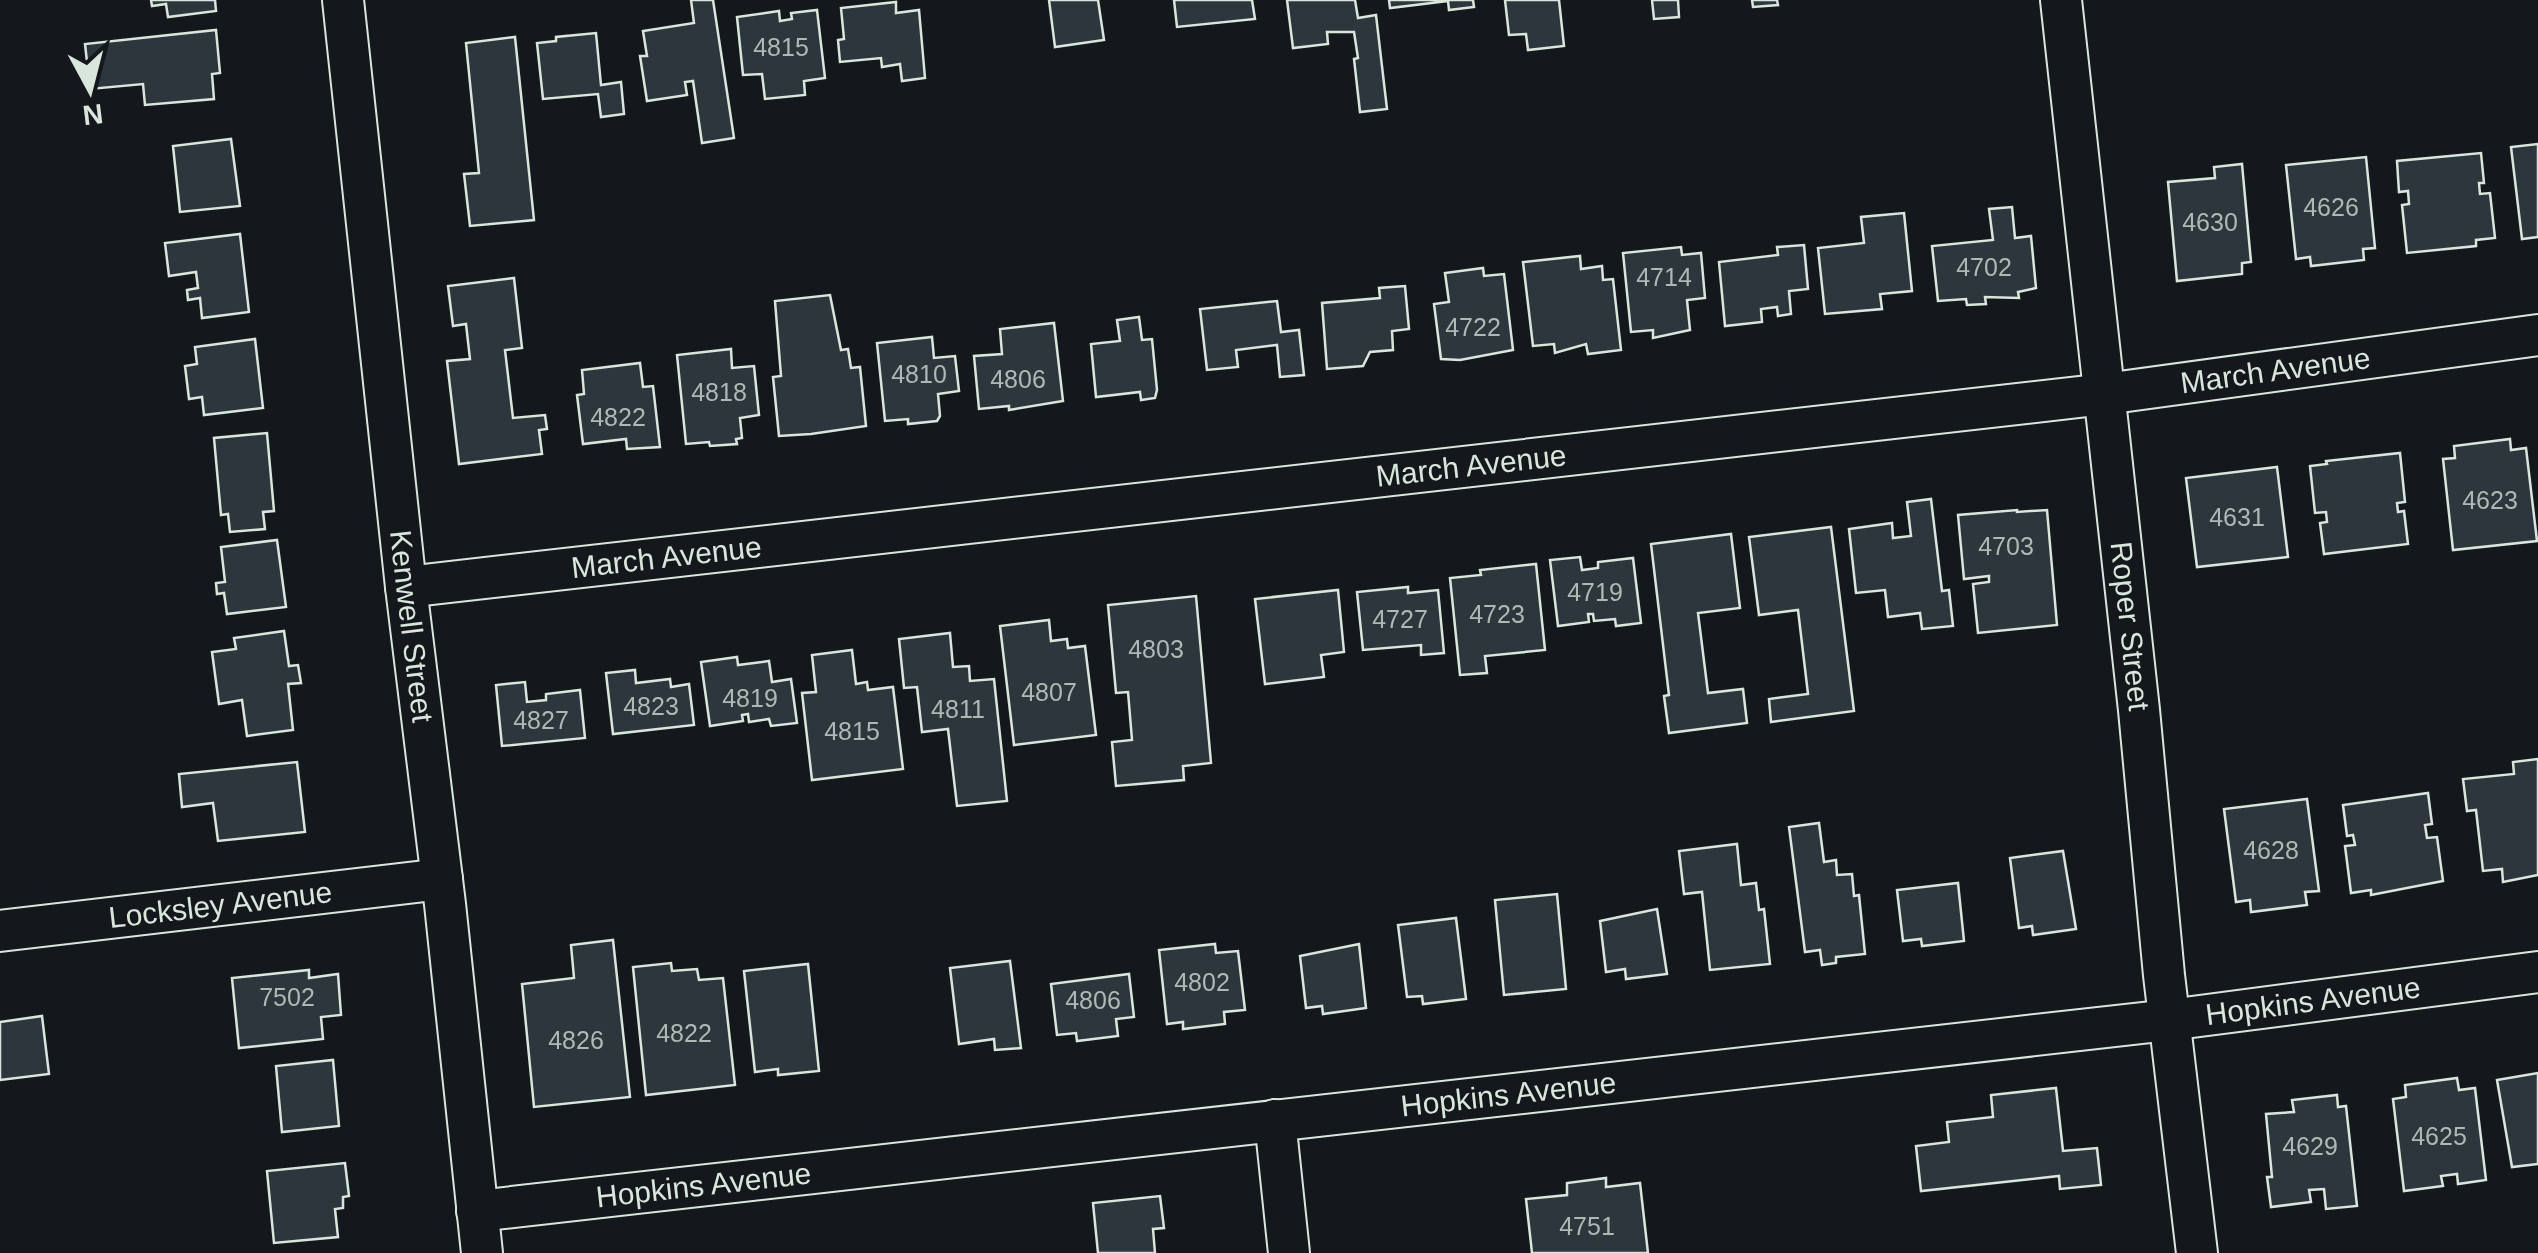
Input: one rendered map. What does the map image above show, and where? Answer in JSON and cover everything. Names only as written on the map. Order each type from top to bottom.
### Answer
[{"type":"street","name":"Kenwell Street","points":[[343,0],[482,1253]]},
{"type":"street","name":"Roper Street","points":[[2060,0],[2197,1253]]},
{"type":"street","name":"March Avenue","points":[[406,588],[2105,394],[2538,335]]},
{"type":"street","name":"Locksley Avenue","points":[[0,931],[442,879]]},
{"type":"street","name":"Hopkins Avenue","points":[[477,1211],[2169,1020],[2538,972]]},
{"type":"street","points":[[1275,1120],[1289,1253]]},
{"type":"building","points":[[151,0],[215,0],[216,11],[168,17],[166,4],[152,6]]},
{"type":"building","points":[[691,0],[713,0],[734,138],[702,143],[693,81],[685,82],[687,95],[647,101],[640,56],[647,56],[643,31],[694,23]]},
{"type":"building","points":[[1049,0],[1098,0],[1104,40],[1055,47]]},
{"type":"building","points":[[1174,0],[1252,0],[1255,19],[1177,27]]},
{"type":"building","points":[[1287,0],[1355,0],[1358,18],[1376,15],[1387,109],[1360,112],[1354,32],[1327,32],[1328,44],[1293,48]]},
{"type":"building","points":[[1389,0],[1473,0],[1474,7],[1449,10],[1448,1],[1390,8]]},
{"type":"building","points":[[1505,0],[1559,0],[1564,46],[1528,50],[1526,34],[1509,35]]},
{"type":"building","points":[[1652,0],[1678,0],[1679,17],[1654,19]]},
{"type":"building","points":[[1752,0],[1777,0],[1778,5],[1753,7]]},
{"type":"building","points":[[896,2],[896,13],[919,10],[925,78],[902,81],[900,64],[882,67],[881,58],[840,62],[838,40],[844,39],[841,8]]},
{"type":"building","points":[[817,10],[825,78],[804,81],[805,95],[765,99],[762,74],[743,75],[737,17],[779,11],[780,21],[792,19],[791,13]]},
{"type":"building","points":[[216,30],[220,73],[212,74],[214,99],[145,105],[143,84],[90,89],[85,44]]},
{"type":"building","points":[[596,33],[601,85],[621,82],[624,114],[601,117],[598,94],[543,99],[537,43]]},
{"type":"building","points":[[515,37],[534,220],[470,226],[464,174],[479,173],[466,43]]},
{"type":"building","points":[[231,139],[240,206],[180,212],[173,146]]},
{"type":"building","points":[[2538,144],[2538,237],[2522,239],[2511,147]]},
{"type":"building","points":[[2481,153],[2484,183],[2479,183],[2480,194],[2490,193],[2495,238],[2476,240],[2476,246],[2407,253],[2402,205],[2409,204],[2408,191],[2399,192],[2397,161]]},
{"type":"building","points":[[2366,157],[2375,248],[2363,249],[2364,260],[2311,266],[2310,257],[2296,259],[2286,165]]},
{"type":"building","points":[[2242,164],[2251,262],[2242,263],[2242,274],[2177,281],[2168,182],[2215,178],[2214,167]]},
{"type":"building","points":[[2012,207],[2015,238],[2031,236],[2036,288],[2018,292],[2019,298],[1985,297],[1986,304],[1967,305],[1966,299],[1938,301],[1932,246],[1993,240],[1989,209]]},
{"type":"building","points":[[1904,213],[1912,291],[1880,294],[1882,309],[1825,314],[1818,248],[1864,243],[1861,217]]},
{"type":"building","points":[[240,234],[249,312],[202,318],[200,298],[188,300],[187,290],[198,288],[196,272],[169,276],[165,243]]},
{"type":"building","points":[[1804,245],[1808,289],[1789,291],[1791,314],[1778,316],[1777,307],[1761,309],[1762,322],[1725,326],[1719,262],[1778,255],[1777,247]]},
{"type":"building","points":[[1681,247],[1682,255],[1701,253],[1705,298],[1687,300],[1690,330],[1653,338],[1653,330],[1631,332],[1623,253]]},
{"type":"building","points":[[1580,256],[1581,269],[1602,266],[1603,280],[1613,279],[1621,350],[1588,354],[1586,344],[1555,353],[1554,344],[1533,346],[1523,262]]},
{"type":"building","points":[[1483,268],[1484,276],[1504,274],[1513,350],[1460,360],[1441,359],[1434,304],[1449,302],[1445,273]]},
{"type":"building","points":[[514,278],[522,348],[505,350],[513,418],[545,415],[547,429],[539,430],[542,454],[459,464],[447,361],[470,359],[466,324],[453,326],[448,286]]},
{"type":"building","points":[[1405,286],[1409,329],[1392,331],[1393,350],[1370,352],[1363,366],[1327,369],[1322,303],[1380,298],[1379,288]]},
{"type":"building","points":[[830,295],[841,350],[848,349],[851,368],[860,367],[866,426],[779,436],[773,377],[781,376],[775,301]]},
{"type":"building","points":[[1277,301],[1281,332],[1299,330],[1304,375],[1280,377],[1277,345],[1236,350],[1238,367],[1207,370],[1200,309]]},
{"type":"building","points":[[1139,317],[1142,340],[1152,339],[1155,398],[1141,400],[1140,392],[1096,397],[1091,344],[1120,341],[1117,320]]},
{"type":"building","points":[[1054,323],[1063,401],[1009,410],[1009,406],[979,409],[974,356],[1002,354],[1000,329]]},
{"type":"building","points":[[932,337],[934,358],[955,356],[959,391],[938,394],[937,421],[885,421],[877,343]]},
{"type":"building","points":[[255,339],[263,408],[204,415],[202,397],[189,399],[185,366],[197,364],[195,347]]},
{"type":"building","points":[[731,349],[732,368],[754,366],[759,415],[740,418],[742,438],[736,439],[737,444],[686,444],[677,355]]},
{"type":"building","points":[[640,363],[643,387],[653,386],[660,447],[627,449],[626,439],[583,444],[577,395],[584,394],[582,370]]},
{"type":"building","points":[[267,433],[274,511],[263,512],[265,529],[230,532],[228,514],[221,515],[214,438]]},
{"type":"building","points":[[2510,439],[2511,450],[2526,448],[2537,541],[2453,550],[2443,459],[2455,458],[2454,446]]},
{"type":"building","points":[[2400,453],[2405,502],[2397,503],[2398,512],[2404,511],[2408,544],[2324,554],[2320,523],[2327,522],[2326,512],[2315,513],[2310,466]]},
{"type":"building","points":[[2277,467],[2288,557],[2197,567],[2186,478]]},
{"type":"building","points":[[1931,499],[1942,591],[1949,590],[1953,626],[1922,629],[1920,613],[1888,617],[1885,590],[1856,593],[1849,529],[1892,523],[1893,538],[1911,536],[1907,502]]},
{"type":"building","points":[[2047,510],[2057,625],[1978,633],[1973,584],[1989,582],[1989,576],[1964,579],[1958,515]]},
{"type":"building","points":[[1831,527],[1854,711],[1771,722],[1769,699],[1808,694],[1798,610],[1759,615],[1749,537]]},
{"type":"building","points":[[1731,534],[1740,608],[1698,613],[1708,693],[1743,689],[1747,723],[1669,733],[1664,696],[1669,695],[1651,544]]},
{"type":"building","points":[[277,540],[286,607],[227,614],[224,593],[217,594],[216,583],[225,582],[221,547]]},
{"type":"building","points":[[1580,557],[1582,570],[1598,568],[1598,562],[1633,558],[1641,623],[1616,626],[1615,619],[1594,621],[1593,614],[1588,614],[1589,622],[1558,626],[1550,560]]},
{"type":"building","points":[[1536,564],[1545,650],[1485,656],[1487,673],[1460,675],[1450,578],[1481,575],[1480,570]]},
{"type":"building","points":[[1408,587],[1408,593],[1438,590],[1444,653],[1421,655],[1421,645],[1363,650],[1357,592]]},
{"type":"building","points":[[1338,590],[1344,652],[1321,655],[1324,677],[1265,684],[1255,599]]},
{"type":"building","points":[[1196,596],[1211,763],[1183,766],[1184,780],[1116,786],[1112,742],[1132,740],[1128,692],[1116,693],[1108,605]]},
{"type":"building","points":[[1049,620],[1051,641],[1067,639],[1068,648],[1085,646],[1096,735],[1014,745],[1000,626]]},
{"type":"building","points":[[284,631],[289,666],[298,665],[301,683],[288,684],[293,730],[247,736],[242,700],[219,704],[212,652],[236,649],[234,638]]},
{"type":"building","points":[[950,633],[953,667],[969,666],[970,681],[994,679],[1007,801],[957,806],[948,729],[922,732],[917,687],[904,688],[899,639]]},
{"type":"building","points":[[852,650],[856,684],[867,682],[868,690],[893,687],[903,769],[812,780],[802,693],[816,692],[812,655]]},
{"type":"building","points":[[737,657],[738,665],[769,661],[772,682],[791,679],[797,723],[771,726],[769,719],[749,722],[748,714],[742,715],[743,721],[710,726],[701,662]]},
{"type":"building","points":[[635,670],[636,683],[670,679],[671,687],[689,684],[694,725],[613,734],[606,673]]},
{"type":"building","points":[[525,682],[527,702],[546,700],[546,694],[580,690],[585,738],[502,746],[496,685]]},
{"type":"building","points":[[2538,759],[2538,875],[2503,882],[2502,869],[2483,871],[2476,810],[2467,811],[2463,779],[2514,774],[2513,762]]},
{"type":"building","points":[[297,762],[305,832],[218,841],[213,803],[182,807],[179,774]]},
{"type":"building","points":[[2428,793],[2432,824],[2425,825],[2427,838],[2437,837],[2443,881],[2371,895],[2371,890],[2351,893],[2345,846],[2355,845],[2353,835],[2347,836],[2343,805]]},
{"type":"building","points":[[2307,799],[2319,891],[2305,892],[2307,905],[2251,912],[2250,900],[2236,902],[2224,809]]},
{"type":"building","points":[[1819,823],[1824,862],[1836,860],[1837,875],[1852,874],[1854,896],[1859,895],[1865,954],[1836,957],[1836,963],[1822,965],[1820,950],[1805,952],[1789,827]]},
{"type":"building","points":[[1737,844],[1741,885],[1756,883],[1759,910],[1764,909],[1770,964],[1710,970],[1702,892],[1684,894],[1679,851]]},
{"type":"building","points":[[2063,851],[2076,929],[2033,935],[2032,926],[2019,928],[2010,858]]},
{"type":"building","points":[[1958,883],[1964,941],[1922,946],[1921,939],[1903,941],[1897,890]]},
{"type":"building","points":[[1557,894],[1566,989],[1504,995],[1495,900]]},
{"type":"building","points":[[1657,909],[1667,974],[1626,979],[1625,969],[1606,972],[1600,921]]},
{"type":"building","points":[[1456,918],[1466,999],[1423,1004],[1422,996],[1407,997],[1398,925]]},
{"type":"building","points":[[613,940],[630,1097],[534,1107],[522,984],[574,978],[571,945]]},
{"type":"building","points":[[1215,944],[1216,953],[1238,951],[1245,1010],[1224,1012],[1225,1024],[1183,1029],[1183,1022],[1167,1024],[1159,950]]},
{"type":"building","points":[[1359,944],[1366,1008],[1323,1014],[1322,1006],[1306,1008],[1300,956]]},
{"type":"building","points":[[1010,961],[1021,1048],[995,1050],[994,1039],[959,1044],[950,968]]},
{"type":"building","points":[[671,963],[672,971],[697,969],[699,980],[723,978],[735,1085],[646,1095],[633,967]]},
{"type":"building","points":[[808,964],[819,1071],[778,1075],[778,1069],[755,1072],[744,971]]},
{"type":"building","points":[[309,970],[309,978],[338,974],[341,1015],[321,1017],[323,1039],[239,1048],[232,978]]},
{"type":"building","points":[[1129,974],[1134,1017],[1116,1019],[1118,1036],[1077,1041],[1076,1033],[1057,1035],[1051,984]]},
{"type":"building","points":[[42,1016],[49,1074],[0,1080],[0,1022]]},
{"type":"building","points":[[333,1060],[339,1126],[282,1132],[276,1066]]},
{"type":"building","points":[[2538,1073],[2538,1164],[2512,1167],[2497,1080]]},
{"type":"building","points":[[2457,1078],[2459,1090],[2475,1088],[2486,1180],[2458,1184],[2457,1174],[2441,1176],[2443,1186],[2404,1191],[2393,1099],[2406,1097],[2405,1085]]},
{"type":"building","points":[[2056,1088],[2063,1151],[2097,1148],[2101,1185],[2060,1189],[2059,1176],[1921,1191],[1916,1146],[1949,1142],[1947,1122],[1993,1117],[1991,1095]]},
{"type":"building","points":[[2337,1095],[2338,1107],[2346,1106],[2357,1206],[2326,1209],[2324,1189],[2309,1190],[2311,1202],[2271,1207],[2266,1114],[2294,1112],[2292,1100]]},
{"type":"building","points":[[345,1163],[349,1196],[343,1197],[343,1208],[335,1209],[338,1237],[274,1243],[267,1171]]},
{"type":"building","points":[[1606,1178],[1606,1187],[1640,1183],[1648,1253],[1532,1253],[1526,1199],[1567,1195],[1567,1183]]},
{"type":"building","points":[[1160,1196],[1164,1228],[1153,1229],[1155,1253],[1098,1253],[1093,1203]]}]
